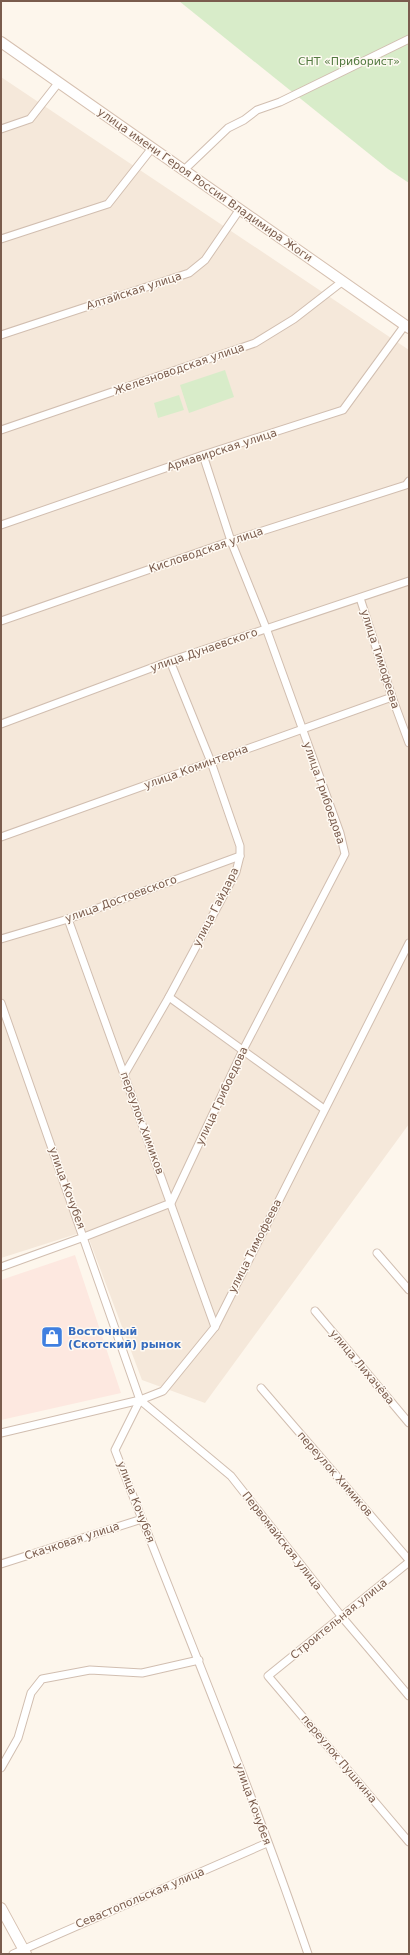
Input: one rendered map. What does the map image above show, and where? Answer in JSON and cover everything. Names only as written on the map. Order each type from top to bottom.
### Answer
[{"type":"main road","name":"улица имени Героя России Владимира Жоги","points":[[1,42],[407,326]]},
{"type":"main road","points":[[1,1908],[24,1952]]},
{"type":"street","points":[[184,170],[228,128],[244,120],[258,110],[280,102],[409,39]]},
{"type":"street","points":[[1,129],[30,119],[59,82]]},
{"type":"street","points":[[1,239],[108,204],[152,148]]},
{"type":"street","name":"Алтайская улица","points":[[1,335],[188,273],[205,260],[240,209]]},
{"type":"street","name":"Железноводская улица","points":[[1,430],[255,342],[294,319],[343,281]]},
{"type":"street","name":"Армавирская улица","points":[[1,525],[204,455],[343,410],[407,326]]},
{"type":"street","name":"улица Грибоедова","points":[[171,1203],[243,1050],[345,854],[340,834],[301,729],[266,628],[231,541],[204,455]]},
{"type":"street","name":"Кисловодская улица","points":[[1,621],[231,541],[406,485],[409,481]]},
{"type":"street","name":"улица Дунаевского","points":[[1,724],[170,661],[409,581]]},
{"type":"street","name":"улица Тимофеева","points":[[360,598],[392,697],[409,743]]},
{"type":"street","name":"улица Гайдара","points":[[124,1075],[169,997],[236,872],[240,856],[240,846],[211,762],[170,661]]},
{"type":"street","name":"улица Коминтерна","points":[[1,837],[392,697]]},
{"type":"street","name":"улица Достоевского","points":[[1,939],[68,919],[240,856]]},
{"type":"street","name":"переулок Химиков","points":[[68,919],[215,1327]]},
{"type":"street","name":"улица Тимофеева","points":[[1,1433],[140,1400],[163,1391],[215,1327],[324,1108],[409,943]]},
{"type":"street","points":[[169,997],[324,1108]]},
{"type":"street","name":"улица Кочубея","points":[[1,1003],[140,1400],[116,1450],[199,1660],[288,1896],[308,1954]]},
{"type":"street","points":[[1,1267],[171,1203]]},
{"type":"street","points":[[377,1253],[409,1290]]},
{"type":"street","name":"улица Лихачёва","points":[[315,1311],[409,1423]]},
{"type":"street","name":"переулок Химиков","points":[[261,1388],[409,1561]]},
{"type":"street","name":"Первомайская улица","points":[[140,1400],[231,1476],[342,1617],[409,1696]]},
{"type":"street","name":"Скачковая улица","points":[[1,1564],[142,1519]]},
{"type":"street","name":"Строительная улица","points":[[268,1676],[409,1561]]},
{"type":"street","points":[[1,1768],[18,1738],[31,1693],[42,1679],[90,1670],[142,1673],[199,1660]]},
{"type":"street","name":"переулок Пушкина","points":[[268,1676],[409,1842]]},
{"type":"street","name":"Севастопольская улица","points":[[13,1954],[24,1952],[267,1843]]},
{"type":"shaded area","points":[[1,77],[409,350],[409,1124],[205,1403],[142,1380],[86,1231],[1,1258]]},
{"type":"shaded area","name":"Восточный (Скотский) рынок","points":[[75,1255],[121,1393],[1,1420],[1,1280]]},
{"type":"green space","name":"СНТ «Приборист»","points":[[179,1],[409,1],[409,183],[388,169]]},
{"type":"green space","points":[[225,370],[234,397],[189,413],[180,385]]},
{"type":"green space","points":[[179,395],[184,410],[158,418],[154,403]]},
{"type":"place","name":"Восточный (Скотский) рынок","points":[[52,1337]]}]
